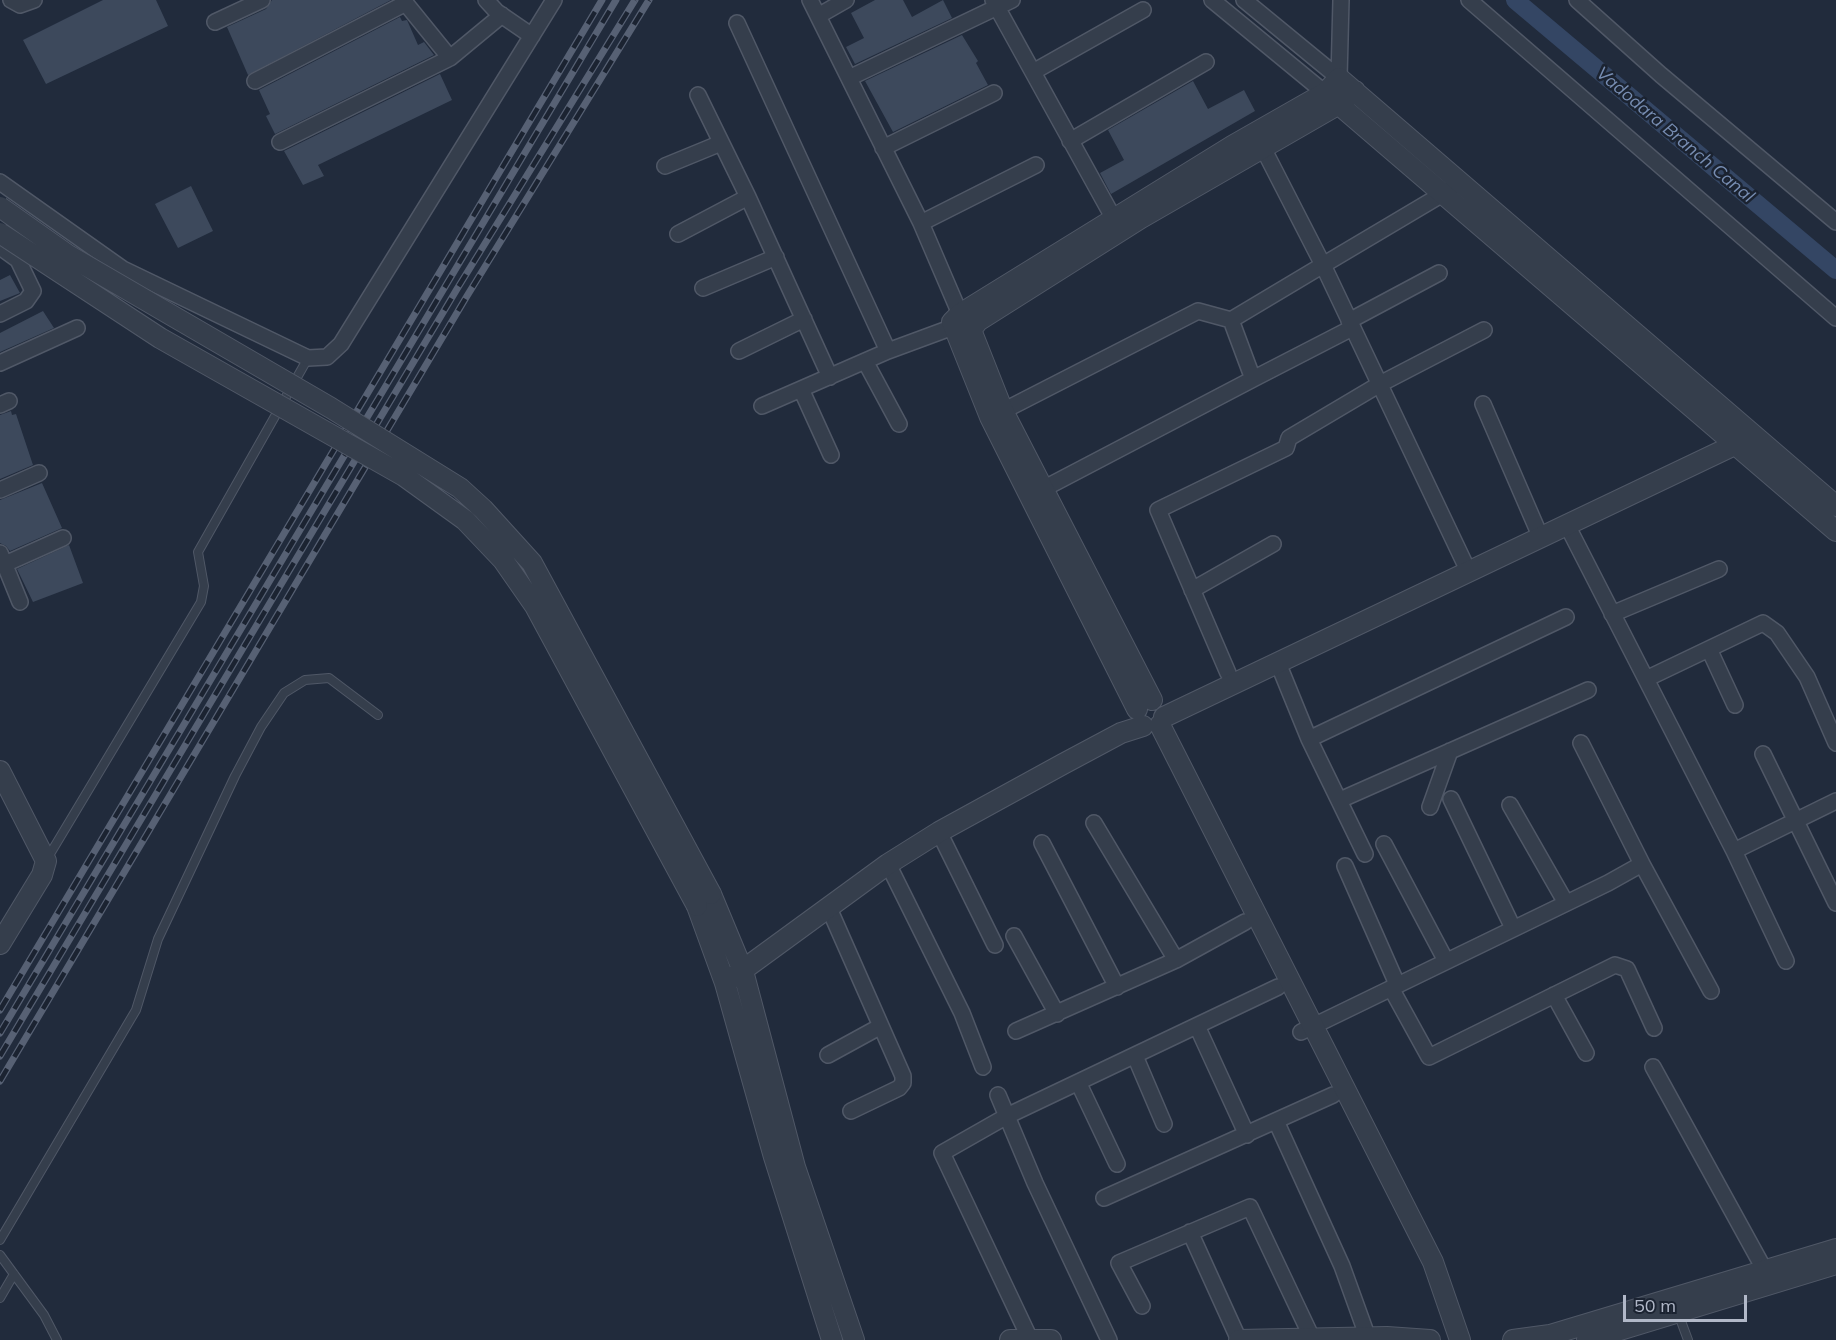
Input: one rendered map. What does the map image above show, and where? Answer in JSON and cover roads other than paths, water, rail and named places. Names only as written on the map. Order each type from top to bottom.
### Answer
[{"type":"street","points":[[11,0],[20,5],[34,0]]},
{"type":"street","points":[[215,22],[262,0]]},
{"type":"street","points":[[486,0],[502,15],[532,36]]},
{"type":"street","points":[[0,182],[123,269],[308,358],[327,357],[341,344],[554,0]]},
{"type":"street","points":[[810,0],[921,223],[962,322],[990,417],[1150,715],[1307,1029],[1432,1262],[1460,1340]]},
{"type":"street","points":[[818,16],[846,0]]},
{"type":"street","points":[[849,78],[995,4],[1012,0]]},
{"type":"street","points":[[1212,0],[1332,99],[1836,531]]},
{"type":"street","points":[[1244,0],[1355,91],[1836,506]]},
{"type":"street","points":[[1117,225],[1262,146],[1332,99],[1339,78],[1341,0]]},
{"type":"street","points":[[1469,0],[1836,318]]},
{"type":"street","points":[[1577,0],[1661,75],[1836,222]]},
{"type":"street","points":[[255,81],[404,1],[450,58]]},
{"type":"street","points":[[995,4],[1117,225]]},
{"type":"street","points":[[1033,72],[1143,10]]},
{"type":"street","points":[[280,142],[450,58],[502,15]]},
{"type":"street","points":[[737,23],[888,351]]},
{"type":"street","points":[[1070,141],[1206,62]]},
{"type":"street","points":[[762,406],[888,351],[962,322],[1117,225],[1332,99],[1355,91]]},
{"type":"street","points":[[884,148],[994,93]]},
{"type":"street","points":[[698,95],[748,197],[830,377]]},
{"type":"street","points":[[665,166],[721,143]]},
{"type":"street","points":[[1262,146],[1323,265],[1464,562]]},
{"type":"street","points":[[921,223],[1036,165]]},
{"type":"street","points":[[1003,411],[1198,311],[1231,320],[1444,195],[1460,181]]},
{"type":"street","points":[[678,234],[748,197]]},
{"type":"street","points":[[0,207],[68,255],[321,402],[460,488],[483,509],[532,563],[562,613],[704,900],[724,983],[774,1156],[832,1340]]},
{"type":"street","points":[[0,233],[160,338],[404,476],[465,520],[503,560],[534,606],[743,971],[795,1167],[854,1340]]},
{"type":"street","points":[[0,247],[18,260],[33,291],[26,301],[0,314]]},
{"type":"street","points":[[703,288],[776,257]]},
{"type":"street","points":[[1043,489],[1252,379],[1439,273]]},
{"type":"street","points":[[739,351],[804,319]]},
{"type":"street","points":[[1231,320],[1252,379]]},
{"type":"street","points":[[962,322],[971,336],[1003,411],[1043,489],[1150,715],[1245,922],[1278,987],[1307,1029],[1333,1095],[1421,1268],[1450,1340]]},
{"type":"street","points":[[0,363],[77,328]]},
{"type":"street","points":[[1228,673],[1158,510],[1286,448],[1288,438],[1380,384],[1484,330]]},
{"type":"street","points":[[865,361],[899,424]]},
{"type":"street","points":[[801,389],[831,455]]},
{"type":"street","points":[[1483,404],[1538,533]]},
{"type":"street","points":[[724,983],[828,906],[939,832],[1228,673],[1464,562],[1538,533],[1567,525],[1750,431]]},
{"type":"street","points":[[1150,715],[1278,663],[1538,533],[1731,441]]},
{"type":"street","points":[[0,490],[39,473]]},
{"type":"street","points":[[1567,525],[1734,851],[1786,961]]},
{"type":"street","points":[[20,602],[2,559],[63,538]]},
{"type":"street","points":[[1192,590],[1273,544]]},
{"type":"street","points":[[1612,614],[1719,568]]},
{"type":"street","points":[[1309,739],[1566,616]]},
{"type":"street","points":[[1646,679],[1763,623],[1777,633],[1807,677],[1836,743]]},
{"type":"street","points":[[1709,649],[1735,705]]},
{"type":"street","points":[[1278,663],[1309,739],[1365,854]]},
{"type":"street","points":[[1340,800],[1588,690]]},
{"type":"street","points":[[1581,743],[1642,864],[1711,991]]},
{"type":"street","points":[[1430,807],[1450,751]]},
{"type":"street","points":[[1763,754],[1836,903]]},
{"type":"street","points":[[0,771],[46,861],[42,875],[0,944]]},
{"type":"street","points":[[1451,799],[1514,928]]},
{"type":"street","points":[[1734,851],[1836,801]]},
{"type":"street","points":[[1510,805],[1566,903]]},
{"type":"street","points":[[1094,823],[1176,960]]},
{"type":"street","points":[[939,832],[995,945]]},
{"type":"street","points":[[1042,843],[1117,987]]},
{"type":"street","points":[[1384,844],[1446,961]]},
{"type":"street","points":[[888,864],[962,1013],[983,1067]]},
{"type":"street","points":[[1307,1029],[1642,864]]},
{"type":"street","points":[[1345,866],[1394,986],[1429,1057],[1615,965],[1622,965],[1627,969],[1654,1028]]},
{"type":"street","points":[[828,906],[881,1026],[903,1083],[899,1088],[851,1111]]},
{"type":"street","points":[[1016,1031],[1176,960],[1245,922]]},
{"type":"street","points":[[1014,936],[1057,1014]]},
{"type":"street","points":[[1030,1339],[942,1153],[1007,1116],[1079,1084],[1278,987]]},
{"type":"street","points":[[1554,995],[1586,1053]]},
{"type":"street","points":[[828,1055],[881,1026]]},
{"type":"street","points":[[1197,1026],[1247,1135]]},
{"type":"street","points":[[1135,1056],[1164,1124]]},
{"type":"street","points":[[1653,1067],[1769,1278]]},
{"type":"street","points":[[1079,1084],[1117,1164]]},
{"type":"street","points":[[998,1095],[1035,1183],[1109,1340]]},
{"type":"street","points":[[1104,1198],[1333,1095]]},
{"type":"street","points":[[1276,1121],[1342,1266],[1368,1338]]},
{"type":"street","points":[[1142,1306],[1119,1263],[1250,1207],[1312,1338]]},
{"type":"street","points":[[1190,1232],[1239,1340],[1368,1338],[1430,1340]]},
{"type":"street","points":[[1587,1340],[1678,1313],[1836,1249]]},
{"type":"street","points":[[1513,1340],[1550,1335],[1769,1278],[1836,1264]]},
{"type":"street","points":[[1010,1340],[1051,1340]]},
{"type":"lane","points":[[46,861],[201,602],[204,586],[198,552],[308,358]]},
{"type":"lane","points":[[0,1240],[136,1010],[158,939],[245,756],[284,693],[305,680],[329,678],[378,715]]},
{"type":"lane","points":[[0,1255],[44,1316],[57,1340]]},
{"type":"lane","points":[[0,1298],[14,1274]]},
{"type":"lane","points":[[1678,1313],[1688,1340]]},
{"type":"waterway","name":"Vadodara Branch Canal","points":[[1515,0],[1836,270]]},
{"type":"railway","points":[[0,1010],[602,0]]},
{"type":"railway","points":[[0,1033],[616,0]]},
{"type":"railway","points":[[0,1056],[457,289],[635,0]]},
{"type":"railway","points":[[0,1081],[467,296],[649,0]]}]
